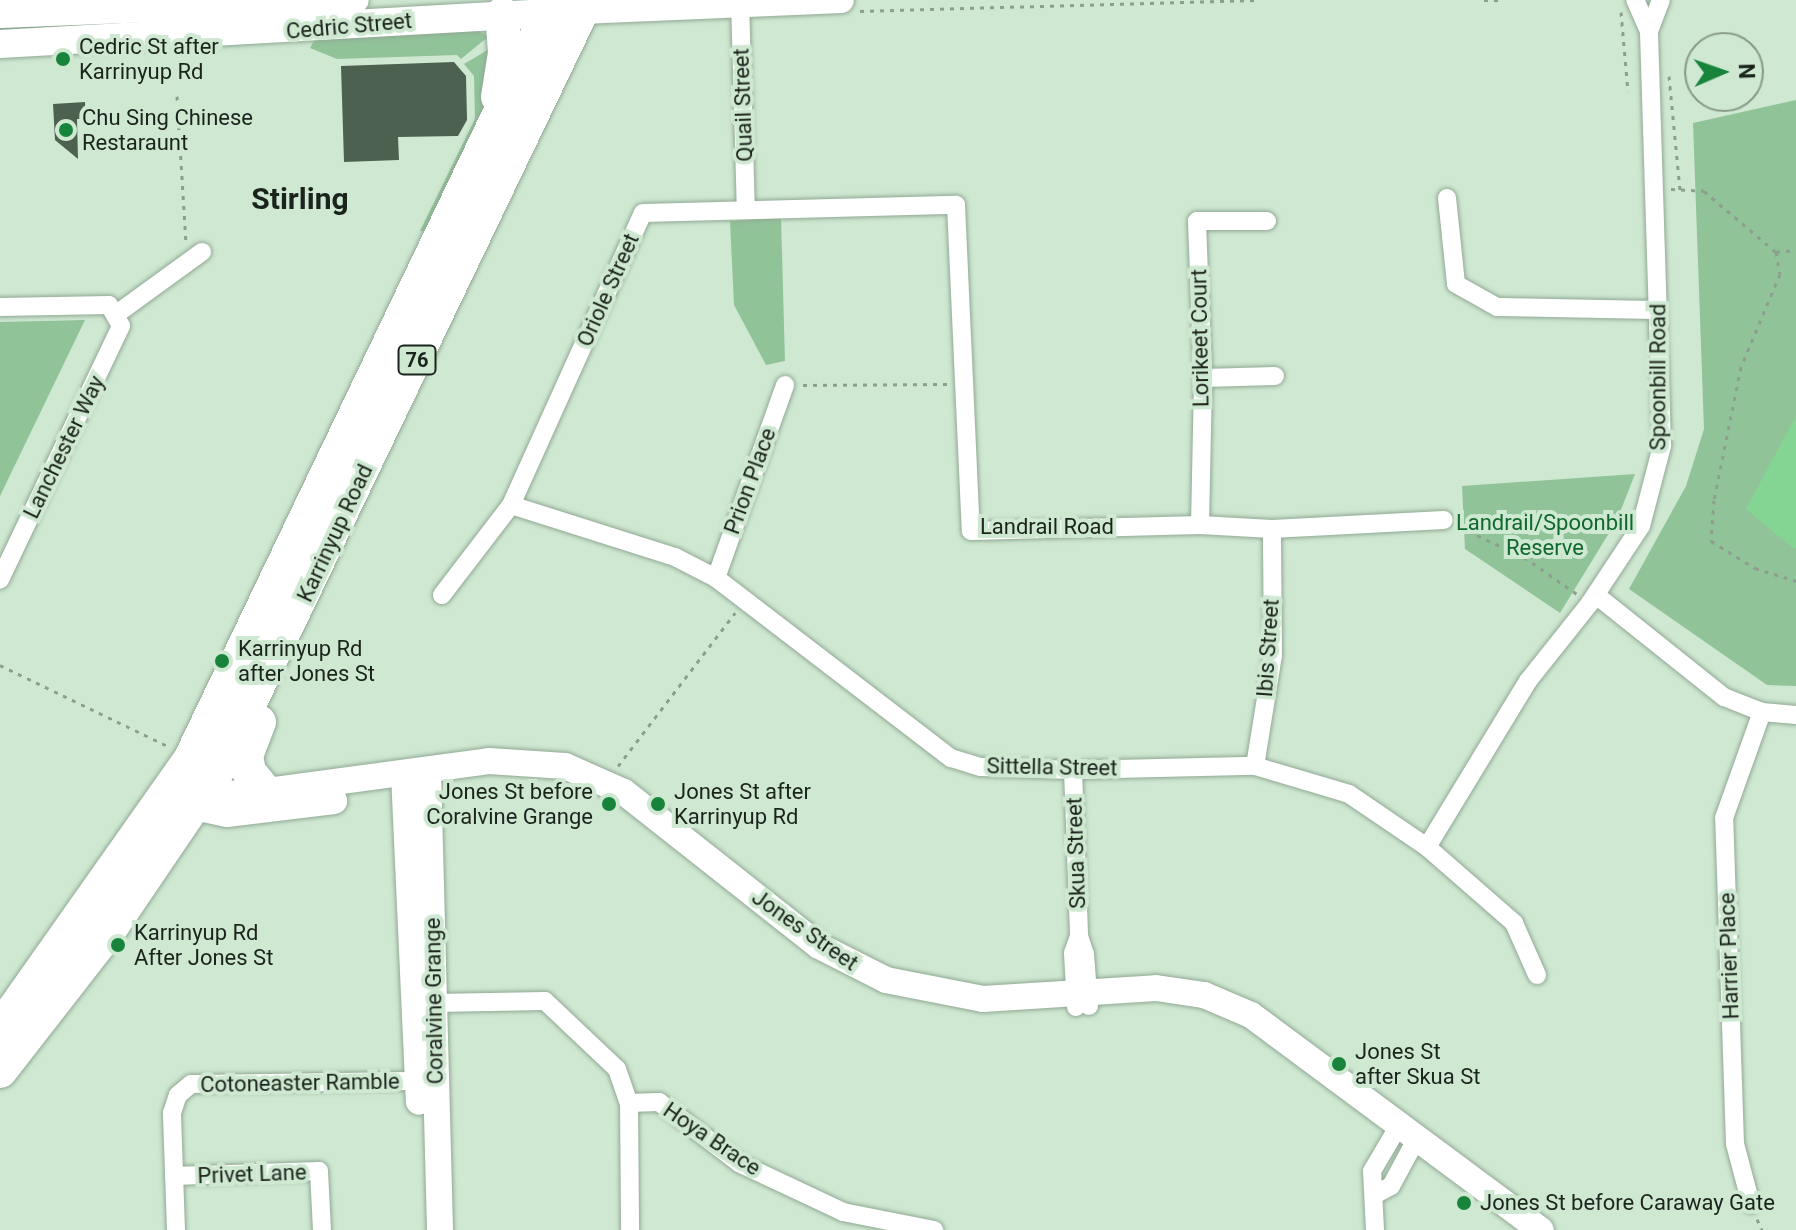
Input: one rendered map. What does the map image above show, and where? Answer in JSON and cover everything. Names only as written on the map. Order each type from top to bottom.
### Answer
[{"type":"highway","name":"Karrinyup Road","points":[[0,1071],[106,935],[184,786],[482,155],[568,6]]},
{"type":"highway","name":"Karrinyup Road","points":[[0,1029],[271,667],[568,6]]},
{"type":"highway","points":[[482,155],[504,68],[502,14]]},
{"type":"highway","points":[[265,791],[249,772],[246,756],[264,711],[271,667]]},
{"type":"main road","name":"Cedric Street","points":[[0,44],[91,40],[300,17],[355,0]]},
{"type":"main road","name":"Cedric Street","points":[[0,14],[89,12],[300,17],[502,14],[568,6]]},
{"type":"main road","points":[[89,12],[91,40]]},
{"type":"street","name":"Spoonbill Road","points":[[1427,847],[1528,681],[1593,599],[1641,526],[1662,446],[1649,31],[1635,0]]},
{"type":"street","name":"Spoonbill Road","points":[[1649,31],[1661,0]]},
{"type":"street","name":"Cedric Street","points":[[568,6],[740,2],[849,6]]},
{"type":"street","name":"Quail Street","points":[[740,2],[746,210]]},
{"type":"street","points":[[1447,198],[1456,284],[1497,307],[1658,310]]},
{"type":"street","name":"Oriole Street","points":[[442,595],[511,505],[643,213],[956,205]]},
{"type":"street","name":"Landrail Road","points":[[956,205],[971,531],[1200,525],[1272,529],[1444,520]]},
{"type":"street","name":"Lorikeet Court","points":[[1200,525],[1203,378],[1197,221],[1267,221]]},
{"type":"street","points":[[0,307],[94,303],[109,305],[118,313],[197,256]]},
{"type":"street","name":"Lanchester Way","points":[[0,580],[117,338],[118,313]]},
{"type":"street","points":[[1203,378],[1275,376]]},
{"type":"street","name":"Prion Place","points":[[716,578],[785,385]]},
{"type":"street","name":"Sittella Street","points":[[511,505],[675,557],[716,578],[951,758],[981,767],[1073,770],[1255,766],[1349,794],[1427,847],[1514,923],[1537,975]]},
{"type":"street","name":"Ibis Street","points":[[1255,766],[1273,655],[1272,529]]},
{"type":"street","points":[[1593,599],[1724,697],[1762,712],[1796,715]]},
{"type":"street","name":"Harrier Place","points":[[1751,1204],[1735,1144],[1724,818],[1762,712]]},
{"type":"street","name":"Jones Street","points":[[184,786],[255,813],[514,760],[565,766],[603,780],[819,946],[862,970],[960,998],[1082,999]]},
{"type":"street","name":"Skua Street","points":[[1073,770],[1079,936],[1073,953],[1082,999]]},
{"type":"street","name":"Jones Street","points":[[184,786],[265,791],[490,775],[566,779],[621,805],[821,966],[849,982],[944,1013],[1156,988],[1225,1003],[1276,1030],[1518,1230]]},
{"type":"street","name":"Coralvine Grange","points":[[416,781],[435,1003],[440,1230]]},
{"type":"street","name":"Coralvine Grange","points":[[416,781],[418,1081],[423,1230]]},
{"type":"street","points":[[435,1003],[545,1001],[617,1069],[629,1103],[630,1230]]},
{"type":"street","name":"Cotoneaster Ramble","points":[[176,1230],[172,1113],[178,1095],[191,1084],[418,1081]]},
{"type":"street","name":"Hoya Brace","points":[[629,1103],[659,1102],[739,1163],[843,1212],[934,1230]]},
{"type":"street","points":[[1375,1230],[1376,1194],[1391,1186],[1406,1135]]},
{"type":"street","name":"Jones Street","points":[[1406,1135],[1541,1230]]},
{"type":"street","name":"Privet Lane","points":[[174,1176],[319,1171],[322,1230]]},
{"type":"path","points":[[849,6],[1256,0]]},
{"type":"path","points":[[1484,0],[1504,0]]},
{"type":"path","points":[[1620,1],[1628,92]]},
{"type":"path","points":[[1668,63],[1680,190]]},
{"type":"path","points":[[177,96],[181,232],[197,256]]},
{"type":"path","points":[[1656,189],[1704,191],[1776,252],[1780,274],[1741,367],[1714,500],[1711,541],[1755,568],[1796,581]]},
{"type":"path","points":[[1776,252],[1796,250]]},
{"type":"path","points":[[785,385],[964,384]]},
{"type":"path","points":[[1444,520],[1524,557],[1593,599]]},
{"type":"path","points":[[603,780],[744,601]]},
{"type":"path","points":[[0,665],[184,786]]},
{"type":"green space","points":[[464,25],[489,36],[461,59],[457,55],[337,59],[310,48],[316,37]]},
{"type":"green space","points":[[496,45],[490,95],[428,232],[420,231],[475,119],[474,76],[464,64]]},
{"type":"green space","points":[[1796,100],[1796,686],[1767,685],[1629,589],[1686,486],[1704,429],[1693,123],[1742,112],[1764,112],[1764,107]]},
{"type":"green space","points":[[781,218],[785,361],[766,365],[734,305],[730,221]]},
{"type":"green space","points":[[85,320],[0,496],[0,322]]},
{"type":"green space","name":"Landrail/Spoonbill Reserve","points":[[1635,474],[1617,520],[1560,613],[1465,549],[1462,486]]},
{"type":"shaded area","points":[[1796,416],[1796,548],[1793,548],[1746,509]]},
{"type":"building","points":[[454,62],[466,76],[467,120],[458,136],[398,137],[399,160],[344,162],[341,66]]},
{"type":"building","name":"Chu Sing Chinese Restaraunt","points":[[85,102],[85,119],[77,119],[78,159],[55,140],[53,104]]},
{"type":"place","name":"Cedric St after Karrinyup Rd","points":[[63,59]]},
{"type":"place","name":"Chu Sing Chinese Restaraunt","points":[[66,130]]},
{"type":"place","name":"Karrinyup Rd after Jones St","points":[[222,661]]},
{"type":"place","name":"Jones St before Coralvine Grange","points":[[609,804]]},
{"type":"place","name":"Jones St after Karrinyup Rd","points":[[658,804]]},
{"type":"place","name":"Karrinyup Rd After Jones St","points":[[118,945]]},
{"type":"place","name":"Jones St after Skua St","points":[[1339,1064]]},
{"type":"place","name":"Jones St before Caraway Gate","points":[[1464,1203]]},
{"type":"district","name":"Stirling","points":[[300,199]]}]
